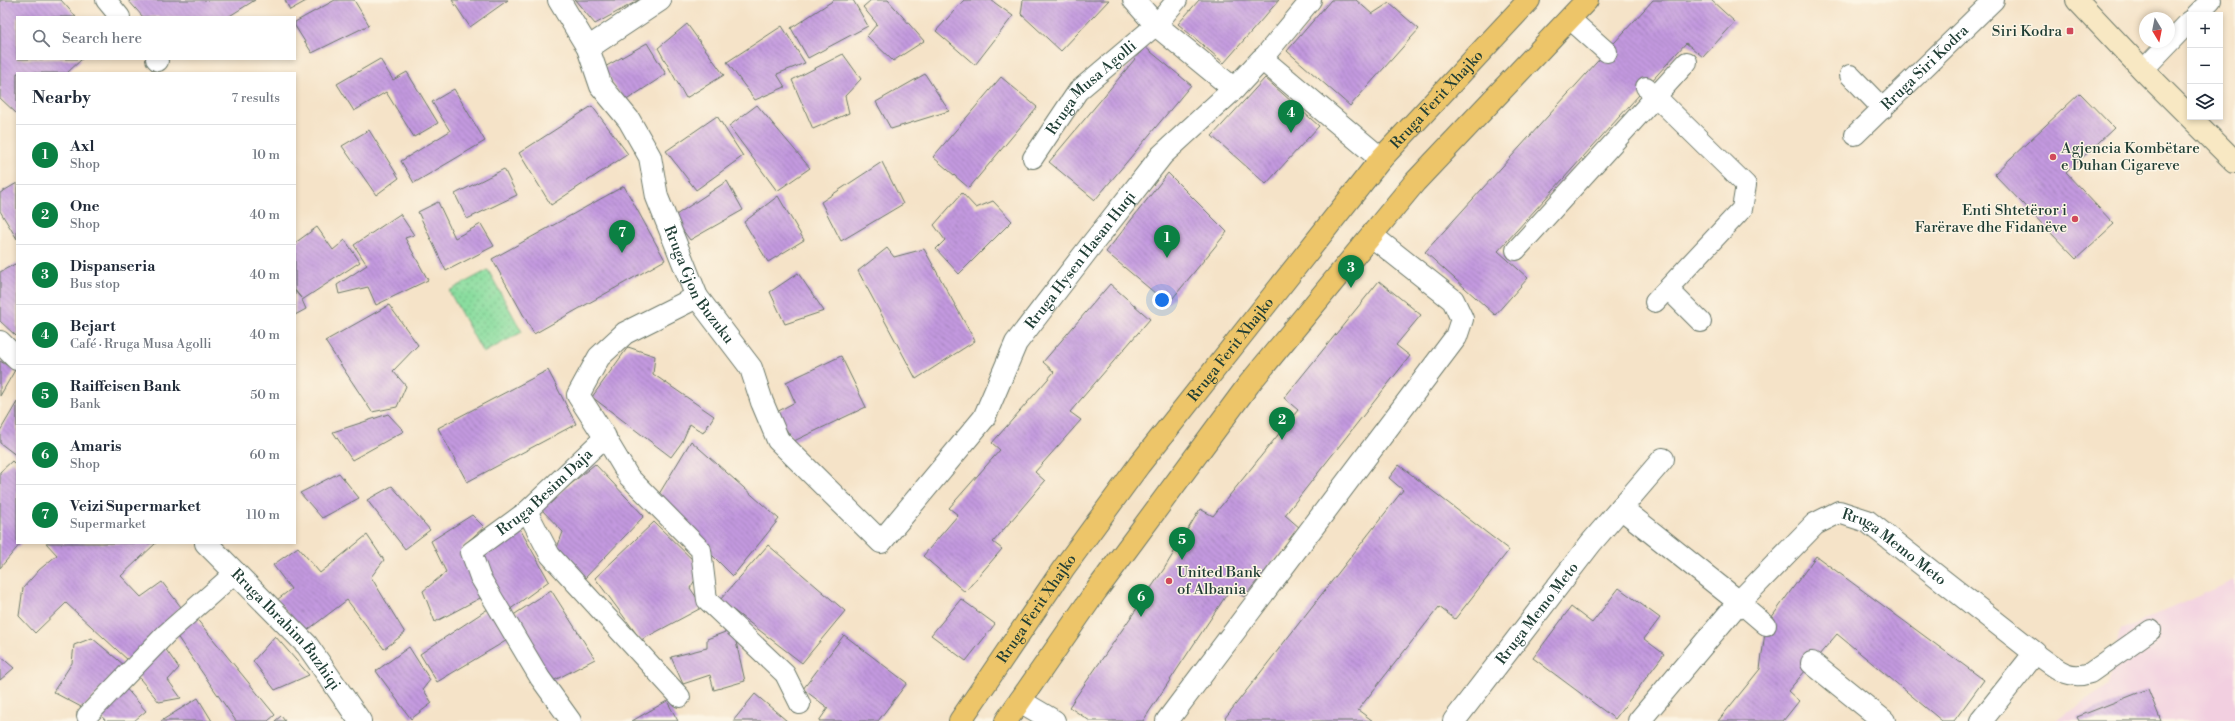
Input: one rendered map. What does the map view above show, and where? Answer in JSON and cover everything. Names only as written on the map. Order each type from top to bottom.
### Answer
[{"type":"main road","name":"Rruga Ferit Xhajko","points":[[960,721],[1063,569],[1139,465],[1381,158],[1529,0]]},
{"type":"main road","points":[[1006,721],[1100,585],[1249,384],[1415,182],[1587,0]]},
{"type":"street","name":"Rruga Gjon Buzuku","points":[[559,0],[588,48],[601,86],[629,120],[650,157],[657,196],[697,297],[751,368],[762,402],[778,440],[881,542]]},
{"type":"street","points":[[588,48],[660,0]]},
{"type":"street","points":[[1134,0],[1156,25],[1234,89]]},
{"type":"street","points":[[2077,0],[2143,70],[2235,162]]},
{"type":"street","points":[[1262,60],[1381,158]]},
{"type":"street","name":"Rruga Hysen Hasan Huqi","points":[[881,542],[984,418],[1016,343],[1162,155],[1234,89],[1262,60]]},
{"type":"street","points":[[1167,721],[1456,337],[1462,319],[1453,300],[1372,236]]},
{"type":"street","name":"Rruga Besim Daja","points":[[605,437],[578,395],[600,356],[625,333],[697,297]]},
{"type":"street","points":[[0,342],[16,358]]},
{"type":"street","name":"Rruga Memo Meto","points":[[1454,721],[1591,543],[1662,459]]},
{"type":"street","points":[[1621,508],[1739,602]]},
{"type":"street","name":"Rruga Memo Meto","points":[[1640,720],[1739,602],[1815,524],[1839,512],[1867,521],[2035,653]]},
{"type":"street","name":"Rruga Ibrahim Buzhiqi","points":[[207,544],[307,645],[360,721]]},
{"type":"street","points":[[1981,721],[2035,653]]},
{"type":"street","points":[[1812,663],[1884,721]]},
{"type":"street","points":[[1020,701],[1054,721]]},
{"type":"lane","points":[[106,0],[119,16]]},
{"type":"lane","name":"Rruga Musa Agolli","points":[[1033,158],[1078,91],[1156,25],[1177,0]]},
{"type":"lane","name":"Rruga Hysen Hasan Huqi","points":[[1262,60],[1311,0]]},
{"type":"lane","name":"Rruga Siri Kodra","points":[[1855,135],[1994,0]]},
{"type":"lane","points":[[2199,12],[2211,0]]},
{"type":"lane","points":[[1570,19],[1607,52]]},
{"type":"lane","points":[[2143,70],[2187,24]]},
{"type":"lane","points":[[1516,250],[1651,92],[1687,62]]},
{"type":"lane","points":[[1850,75],[1883,109]]},
{"type":"lane","points":[[1651,92],[1746,185],[1742,209],[1661,296],[1701,322]]},
{"type":"lane","points":[[605,437],[629,477],[701,550],[707,600],[785,674],[800,704]]},
{"type":"lane","name":"Rruga Besim Daja","points":[[571,721],[540,678],[480,576],[471,552],[527,511],[605,437]]},
{"type":"lane","points":[[527,511],[550,555],[680,697]]},
{"type":"lane","points":[[87,716],[166,634],[236,572]]},
{"type":"lane","points":[[1739,602],[1766,625]]},
{"type":"lane","name":"Rruga Memo Meto","points":[[2035,653],[2068,675],[2079,677],[2090,673],[2151,630]]},
{"type":"shaded area","points":[[2235,580],[2235,721],[2055,721],[2108,686],[2121,630]]},
{"type":"green space","points":[[488,270],[522,332],[483,353],[449,291]]},
{"type":"building","points":[[0,0],[61,0],[75,16],[16,16],[16,60],[81,60],[68,72],[16,72],[16,113],[0,98]]},
{"type":"building","points":[[128,0],[255,0],[230,16],[142,16]]},
{"type":"building","points":[[285,0],[308,0],[290,10]]},
{"type":"building","points":[[335,0],[354,0],[369,25],[312,53],[296,28],[296,21]]},
{"type":"building","points":[[452,0],[508,0],[470,27]]},
{"type":"building","points":[[575,0],[639,0],[595,24]]},
{"type":"building","points":[[834,0],[853,0],[868,26],[808,58],[791,28]]},
{"type":"building","points":[[871,0],[888,0],[924,41],[893,61],[867,36],[877,24],[863,7]]},
{"type":"building","points":[[964,0],[991,0],[1013,16],[975,65],[936,31]]},
{"type":"building","points":[[1023,0],[1109,0],[1061,51],[1021,14]]},
{"type":"building","points":[[1199,0],[1279,0],[1224,63],[1178,24]]},
{"type":"building","points":[[1331,0],[1356,0],[1372,14],[1389,3],[1419,29],[1350,106],[1287,51]]},
{"type":"building","points":[[1653,0],[1711,0],[1735,22],[1703,57],[1686,43],[1498,251],[1528,278],[1495,315],[1425,252]]},
{"type":"building","points":[[687,24],[724,75],[686,98],[658,48]]},
{"type":"building","points":[[782,26],[805,63],[777,74],[785,87],[755,100],[727,62]]},
{"type":"building","points":[[647,43],[666,74],[625,101],[603,68]]},
{"type":"building","points":[[1145,47],[1191,85],[1095,200],[1049,162]]},
{"type":"building","points":[[843,54],[861,79],[845,96],[849,113],[813,129],[792,80]]},
{"type":"building","points":[[380,59],[393,80],[407,72],[438,123],[414,137],[386,92],[354,111],[337,84]]},
{"type":"building","points":[[925,74],[949,111],[891,129],[876,102]]},
{"type":"building","points":[[1001,77],[1037,107],[969,188],[933,157]]},
{"type":"building","points":[[1265,78],[1319,126],[1266,184],[1212,136]]},
{"type":"building","points":[[454,89],[485,141],[414,183],[401,161],[450,131],[432,102]]},
{"type":"building","points":[[2080,93],[2114,128],[2066,173],[2114,224],[2076,259],[1994,174]]},
{"type":"building","points":[[757,105],[810,168],[777,191],[729,126]]},
{"type":"building","points":[[592,106],[628,154],[551,205],[519,153]]},
{"type":"building","points":[[717,116],[743,156],[696,190],[666,151]]},
{"type":"building","points":[[369,130],[399,178],[376,195],[342,146]]},
{"type":"building","points":[[882,162],[903,204],[841,241],[821,202]]},
{"type":"building","points":[[504,169],[517,195],[467,219],[455,194]]},
{"type":"building","points":[[1168,173],[1227,232],[1168,304],[1106,252]]},
{"type":"building","points":[[727,181],[743,210],[690,240],[673,217]]},
{"type":"building","points":[[16,184],[16,237],[0,211],[0,193]]},
{"type":"building","points":[[624,186],[665,260],[534,334],[492,259]]},
{"type":"building","points":[[962,193],[976,208],[993,201],[1012,221],[959,274],[936,249],[945,240],[934,225]]},
{"type":"building","points":[[778,196],[804,240],[768,262],[744,222]]},
{"type":"building","points":[[438,202],[455,238],[481,224],[494,246],[446,271],[418,212]]},
{"type":"building","points":[[400,214],[414,235],[405,238],[428,280],[376,305],[368,287],[339,294],[337,285],[367,265],[354,245]]},
{"type":"building","points":[[317,227],[333,250],[345,240],[360,262],[302,300],[306,309],[296,314],[296,292],[301,298],[296,291],[296,242]]},
{"type":"building","points":[[887,248],[894,257],[924,249],[975,341],[916,379],[858,271]]},
{"type":"building","points":[[16,264],[16,336],[0,321],[0,272]]},
{"type":"building","points":[[798,273],[824,311],[785,324],[770,292]]},
{"type":"building","points":[[1379,281],[1421,315],[1396,345],[1410,356],[1285,515],[1300,528],[1244,597],[1231,588],[1143,721],[1090,721],[1069,707],[1164,569],[1200,509],[1213,516],[1298,410],[1284,398]]},
{"type":"building","points":[[1110,284],[1150,319],[1070,412],[1081,420],[1035,472],[1045,481],[993,542],[1002,549],[965,592],[923,556],[958,515],[949,508],[1000,450],[992,443],[1054,372],[1043,362]]},
{"type":"building","points":[[389,305],[418,345],[393,371],[406,386],[397,407],[372,412],[325,341]]},
{"type":"building","points":[[628,347],[655,356],[653,374],[714,416],[703,433],[690,424],[682,442],[671,457],[592,397]]},
{"type":"building","points":[[841,356],[866,407],[794,441],[775,413],[795,402],[786,382]]},
{"type":"building","points":[[0,361],[15,370],[0,396]]},
{"type":"building","points":[[548,370],[576,424],[467,482],[438,428]]},
{"type":"building","points":[[16,404],[16,455],[0,443],[0,431]]},
{"type":"building","points":[[388,414],[404,431],[352,460],[333,432]]},
{"type":"building","points":[[691,441],[779,519],[733,576],[656,499]]},
{"type":"building","points":[[12,461],[16,465],[16,544],[20,544],[0,568],[0,472]]},
{"type":"building","points":[[595,464],[644,516],[585,578],[555,553],[563,532],[541,509]]},
{"type":"building","points":[[1399,465],[1509,550],[1455,619],[1439,607],[1358,710],[1373,721],[1228,721],[1225,718],[1403,490],[1389,478]]},
{"type":"building","points":[[339,473],[359,498],[322,518],[300,493]]},
{"type":"building","points":[[392,486],[430,530],[405,549],[367,500]]},
{"type":"building","points":[[472,515],[484,527],[462,547],[482,597],[435,622],[423,591],[446,572],[431,541]]},
{"type":"building","points":[[515,520],[549,581],[505,613],[480,552]]},
{"type":"building","points":[[654,522],[702,569],[690,588],[703,607],[641,640],[595,578]]},
{"type":"building","points":[[367,535],[384,560],[371,577],[405,633],[384,649],[347,600],[305,632],[277,600],[291,589],[273,565],[298,547],[320,573]]},
{"type":"building","points":[[47,544],[155,544],[121,576],[141,597],[162,582],[181,607],[129,661],[66,603],[35,633],[19,616],[23,588],[39,570],[57,555]]},
{"type":"building","points":[[768,545],[845,611],[802,663],[720,600]]},
{"type":"building","points":[[1816,556],[1984,680],[1954,721],[1942,721],[1837,634],[1788,691],[1799,701],[1783,721],[1718,721],[1760,669],[1766,625]]},
{"type":"building","points":[[1619,588],[1660,618],[1644,639],[1664,654],[1615,719],[1533,658],[1571,607],[1592,623]]},
{"type":"building","points":[[551,590],[595,659],[551,682],[512,616]]},
{"type":"building","points":[[961,599],[995,624],[966,661],[931,635]]},
{"type":"building","points":[[494,605],[514,636],[437,682],[420,654]]},
{"type":"building","points":[[195,617],[275,715],[268,721],[236,721],[176,635]]},
{"type":"building","points":[[733,629],[745,681],[714,690],[710,675],[683,684],[671,657],[707,648],[707,639]]},
{"type":"building","points":[[844,635],[907,683],[878,721],[819,721],[828,708],[803,689]]},
{"type":"building","points":[[275,636],[309,675],[275,690],[253,661]]},
{"type":"building","points":[[92,638],[124,665],[83,708],[53,692],[72,663],[74,645]]},
{"type":"building","points":[[162,644],[179,668],[168,680],[181,698],[159,702],[136,674]]},
{"type":"building","points":[[409,647],[430,680],[423,689],[432,703],[411,719],[376,671]]},
{"type":"building","points":[[0,656],[14,668],[0,680]]},
{"type":"building","points":[[123,685],[146,711],[134,721],[106,721],[95,709]]},
{"type":"building","points":[[2148,689],[2161,721],[2079,721],[2077,717]]},
{"type":"building","points":[[755,694],[787,721],[733,721]]},
{"type":"building","points":[[198,698],[212,721],[161,721]]},
{"type":"building","points":[[667,701],[678,721],[632,721]]},
{"type":"building","points":[[281,716],[285,721],[275,721]]},
{"type":"place","name":"Siri Kodra","points":[[2070,31]]},
{"type":"place","name":"Bejart","points":[[1291,133]]},
{"type":"place","name":"Agjencia Kombëtare e Duhan Cigareve","points":[[2053,157]]},
{"type":"place","name":"Enti Shtetëror i Farërave dhe Fidanëve","points":[[2075,219]]},
{"type":"place","name":"Veizi Supermarket","points":[[622,253]]},
{"type":"place","name":"Axl","points":[[1167,258]]},
{"type":"place","name":"Dispanseria","points":[[1351,288]]},
{"type":"place","name":"One","points":[[1282,440]]},
{"type":"place","name":"Raiffeisen Bank","points":[[1182,560]]},
{"type":"place","name":"United Bank of Albania","points":[[1169,581]]},
{"type":"place","name":"Amaris","points":[[1141,617]]}]
